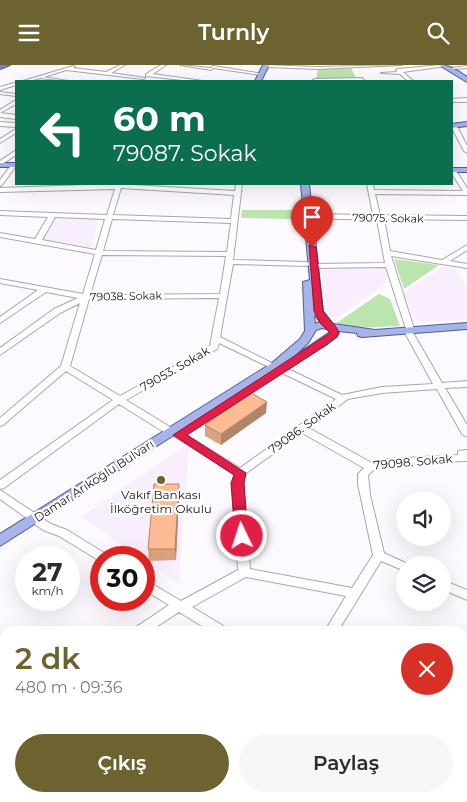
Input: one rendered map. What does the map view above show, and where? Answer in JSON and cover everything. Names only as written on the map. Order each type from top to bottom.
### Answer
[{"type":"highway","points":[[0,67],[8,65]]},
{"type":"main road","points":[[259,80],[266,65]]},
{"type":"main road","points":[[446,66],[467,76]]},
{"type":"main road","points":[[446,66],[467,80]]},
{"type":"main road","points":[[453,127],[467,126]]},
{"type":"main road","points":[[1,163],[15,164]]},
{"type":"main road","points":[[453,169],[467,169]]},
{"type":"main road","points":[[298,185],[318,311],[332,332]]},
{"type":"main road","points":[[305,185],[309,216],[310,332],[316,337],[332,332],[371,333],[467,325]]},
{"type":"main road","name":"Damar Arıkoğlu Bulvarı","points":[[278,367],[310,332]]},
{"type":"main road","name":"Damar Arıkoğlu Bulvarı","points":[[0,551],[39,521],[332,332]]},
{"type":"main road","name":"Damar Arıkoğlu Bulvarı","points":[[0,541],[39,521]]},
{"type":"street","points":[[28,80],[79,65]]},
{"type":"street","points":[[106,74],[123,65]]},
{"type":"street","points":[[140,80],[164,65]]},
{"type":"street","points":[[182,65],[262,74]]},
{"type":"street","points":[[266,65],[356,68],[392,65],[401,69],[410,80]]},
{"type":"street","points":[[376,73],[446,66],[467,67]]},
{"type":"street","points":[[196,80],[213,67]]},
{"type":"street","points":[[315,67],[315,80]]},
{"type":"street","points":[[356,68],[362,80]]},
{"type":"street","points":[[66,69],[143,78]]},
{"type":"street","points":[[358,73],[368,73]]},
{"type":"street","points":[[148,75],[187,80]]},
{"type":"street","points":[[38,77],[59,80]]},
{"type":"street","points":[[0,89],[15,84]]},
{"type":"street","points":[[0,93],[15,95]]},
{"type":"street","points":[[453,101],[467,100]]},
{"type":"street","points":[[0,113],[15,104]]},
{"type":"street","points":[[0,113],[15,117]]},
{"type":"street","points":[[0,124],[15,125]]},
{"type":"street","points":[[453,129],[464,146]]},
{"type":"street","points":[[0,141],[15,132]]},
{"type":"street","points":[[1,163],[15,153]]},
{"type":"street","points":[[0,183],[15,165]]},
{"type":"street","points":[[453,171],[467,193]]},
{"type":"street","points":[[0,423],[65,367],[119,185]]},
{"type":"street","points":[[0,190],[119,185],[238,188]]},
{"type":"street","points":[[370,185],[389,265],[410,329],[408,331],[467,434]]},
{"type":"street","name":"79053. Sokak","points":[[0,485],[119,401],[214,347],[230,258],[238,188]]},
{"type":"street","points":[[371,192],[467,193]]},
{"type":"street","points":[[0,213],[109,215],[234,221]]},
{"type":"street","points":[[37,242],[53,214]]},
{"type":"street","name":"79075. Sokak","points":[[309,216],[467,218]]},
{"type":"street","points":[[0,235],[99,253],[230,258],[310,265],[389,265]]},
{"type":"street","points":[[444,262],[467,247]]},
{"type":"street","points":[[386,253],[466,266],[467,275]]},
{"type":"street","name":"79038. Sokak","points":[[0,281],[86,297],[223,296]]},
{"type":"street","points":[[0,321],[45,289]]},
{"type":"street","points":[[0,352],[57,311],[86,297]]},
{"type":"street","points":[[216,338],[343,399]]},
{"type":"street","points":[[65,367],[240,473],[238,483],[244,571]]},
{"type":"street","name":"79086. Sokak","points":[[240,473],[343,399],[382,390],[467,383]]},
{"type":"street","name":"79098. Sokak","points":[[301,428],[371,467],[385,462],[466,458]]},
{"type":"street","points":[[334,626],[379,555],[378,541],[362,488],[363,474],[371,467]]},
{"type":"street","points":[[0,494],[39,521],[90,550]]},
{"type":"street","points":[[379,555],[396,563]]},
{"type":"street","points":[[148,626],[170,610],[180,607],[244,571],[354,593]]},
{"type":"street","points":[[451,588],[467,595]]},
{"type":"street","points":[[155,591],[212,626]]},
{"type":"shaded area","points":[[54,217],[99,219],[91,247],[39,241]]},
{"type":"shaded area","points":[[444,266],[456,268],[467,289],[467,320],[417,322],[403,293]]},
{"type":"shaded area","points":[[384,268],[387,282],[335,319],[326,315],[322,269]]},
{"type":"shaded area","name":"Vakıf Bankası İlköğretim Okulu","points":[[189,443],[179,584],[155,568],[155,546],[124,546],[81,517]]},
{"type":"green space","points":[[318,68],[351,68],[356,78],[316,79]]},
{"type":"green space","points":[[242,210],[294,210],[294,219],[241,218]]},
{"type":"green space","points":[[394,259],[439,265],[404,289]]},
{"type":"green space","points":[[379,294],[390,299],[400,326],[352,328],[335,324]]},
{"type":"building","points":[[251,393],[267,402],[221,434],[205,425]]},
{"type":"building","points":[[154,484],[179,484],[175,549],[155,549],[155,546],[148,546]]},
{"type":"place","name":"Vakıf Bankası İlköğretim Okulu","points":[[161,480]]},
{"type":"route","points":[[242,536],[238,483],[240,473],[179,435],[335,334],[334,330],[324,321],[318,311],[312,247]]}]
